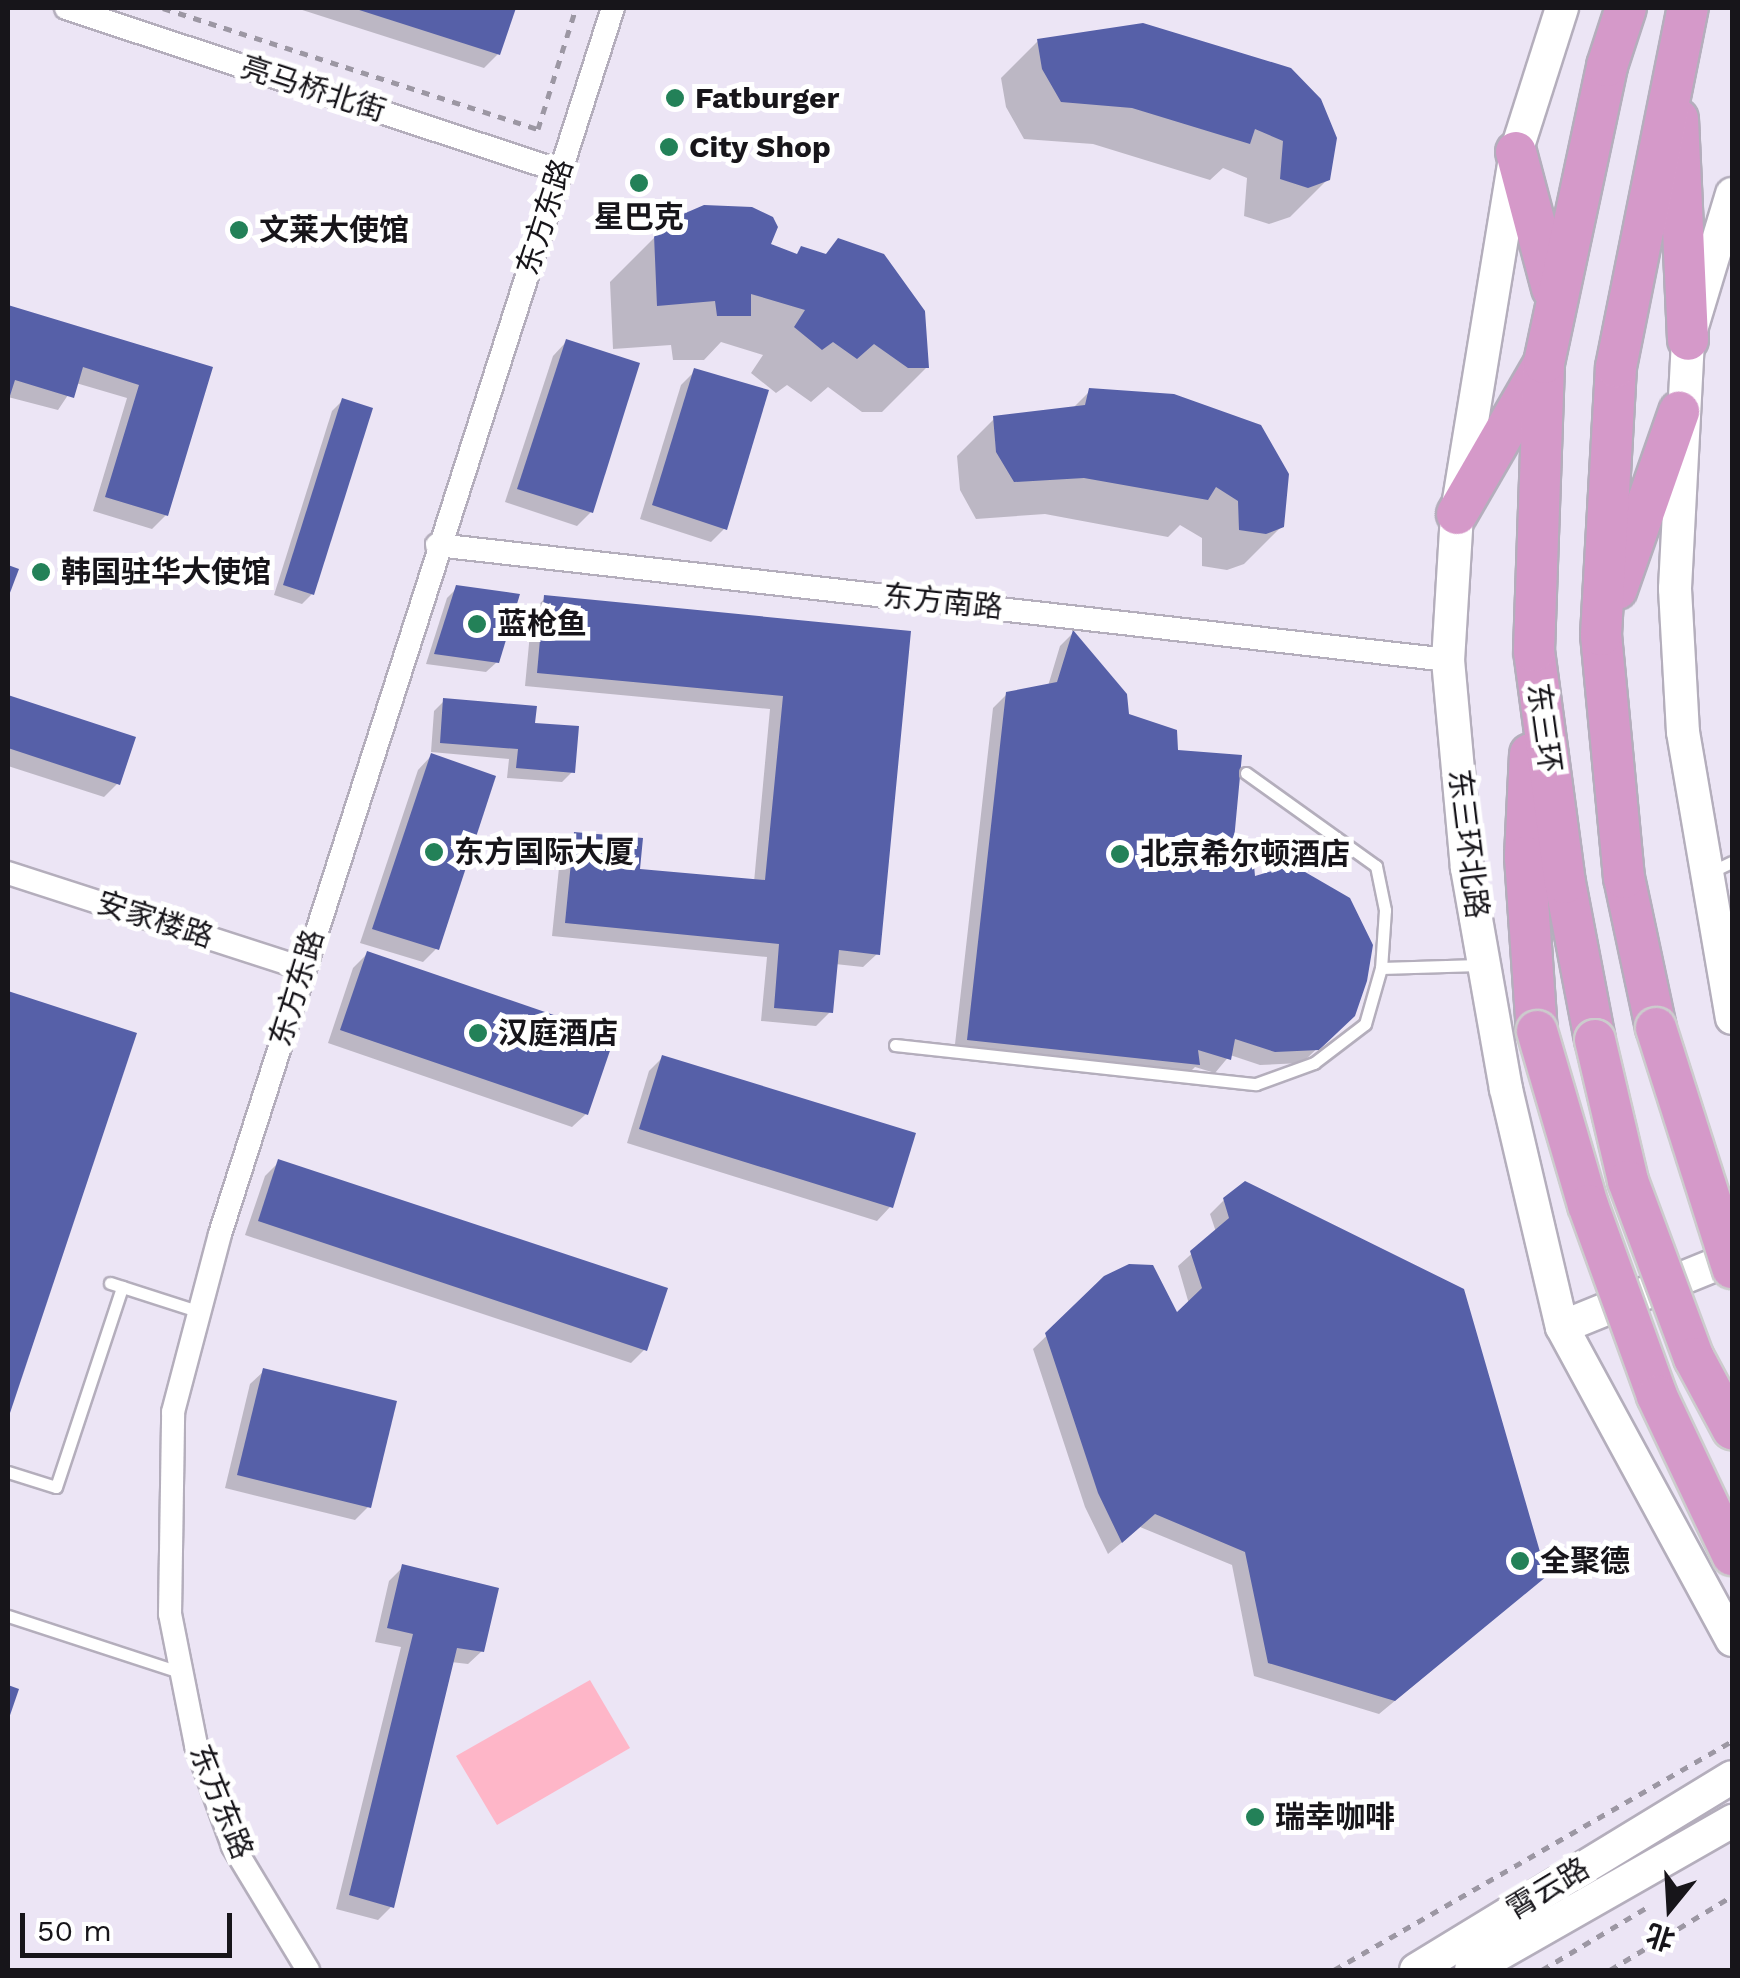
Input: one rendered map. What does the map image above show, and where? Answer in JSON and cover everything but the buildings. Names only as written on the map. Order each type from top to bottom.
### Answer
[{"type":"highway","name":"东三环","points":[[1626,8],[1554,295],[1544,363],[1534,650],[1565,883],[1595,1040],[1628,1181],[1694,1358],[1732,1429]]},
{"type":"highway","points":[[1688,8],[1675,49],[1616,366],[1601,635],[1624,878],[1656,1028],[1732,1268]]},
{"type":"highway","points":[[1675,49],[1688,340]]},
{"type":"highway","points":[[1516,152],[1554,295]]},
{"type":"highway","points":[[1457,514],[1544,363]]},
{"type":"highway","points":[[1601,635],[1680,412]]},
{"type":"highway","points":[[1534,650],[1525,857],[1537,1031],[1588,1205],[1657,1396],[1732,1555]]},
{"type":"street","name":"亮马桥北街","points":[[66,8],[560,171]]},
{"type":"street","name":"东方东路","points":[[308,1970],[233,1846],[196,1745],[170,1614],[168,1466],[173,1412],[197,1311],[304,968],[437,545],[613,8]]},
{"type":"street","name":"东三环北路","points":[[1562,8],[1516,152],[1457,514],[1448,660],[1467,868],[1506,1089],[1562,1327],[1732,1640]]},
{"type":"street","points":[[1732,194],[1688,340],[1680,412],[1675,589],[1683,732],[1720,868],[1732,1018]]},
{"type":"street","name":"东方南路","points":[[437,545],[1448,660]]},
{"type":"street","name":"安家楼路","points":[[8,872],[304,968]]},
{"type":"street","points":[[1562,1327],[1732,1258]]},
{"type":"street","name":"霄云路","points":[[1416,1970],[1732,1777]]},
{"type":"street","name":"霄云路","points":[[1471,1970],[1732,1821]]},
{"type":"lane","points":[[895,1045],[1256,1084],[1314,1063],[1364,1024],[1380,968],[1385,910],[1376,866],[1246,772]]},
{"type":"lane","points":[[1380,968],[1485,965]]},
{"type":"lane","points":[[8,1472],[56,1488],[116,1285],[197,1311]]},
{"type":"lane","points":[[8,1616],[179,1672]]},
{"type":"path","points":[[163,8],[538,129],[576,8]]},
{"type":"path","points":[[1334,1970],[1732,1740]]},
{"type":"path","points":[[1610,1970],[1732,1896]]},
{"type":"path","points":[[1542,1970],[1653,1904]]},
{"type":"shaded area","points":[[590,1680],[630,1748],[497,1825],[456,1756]]},
{"type":"place","name":"Fatburger","points":[[675,98]]},
{"type":"place","name":"City Shop","points":[[669,147]]},
{"type":"place","name":"星巴克","points":[[639,183]]},
{"type":"place","name":"文莱大使馆","points":[[239,230]]},
{"type":"place","name":"韩国驻华大使馆","points":[[41,572]]},
{"type":"place","name":"蓝枪鱼","points":[[477,624]]},
{"type":"place","name":"东方国际大厦","points":[[434,852]]},
{"type":"place","name":"北京希尔顿酒店","points":[[1120,854]]},
{"type":"place","name":"汉庭酒店","points":[[478,1033]]},
{"type":"place","name":"全聚德","points":[[1520,1561]]},
{"type":"place","name":"瑞幸咖啡","points":[[1255,1817]]}]
